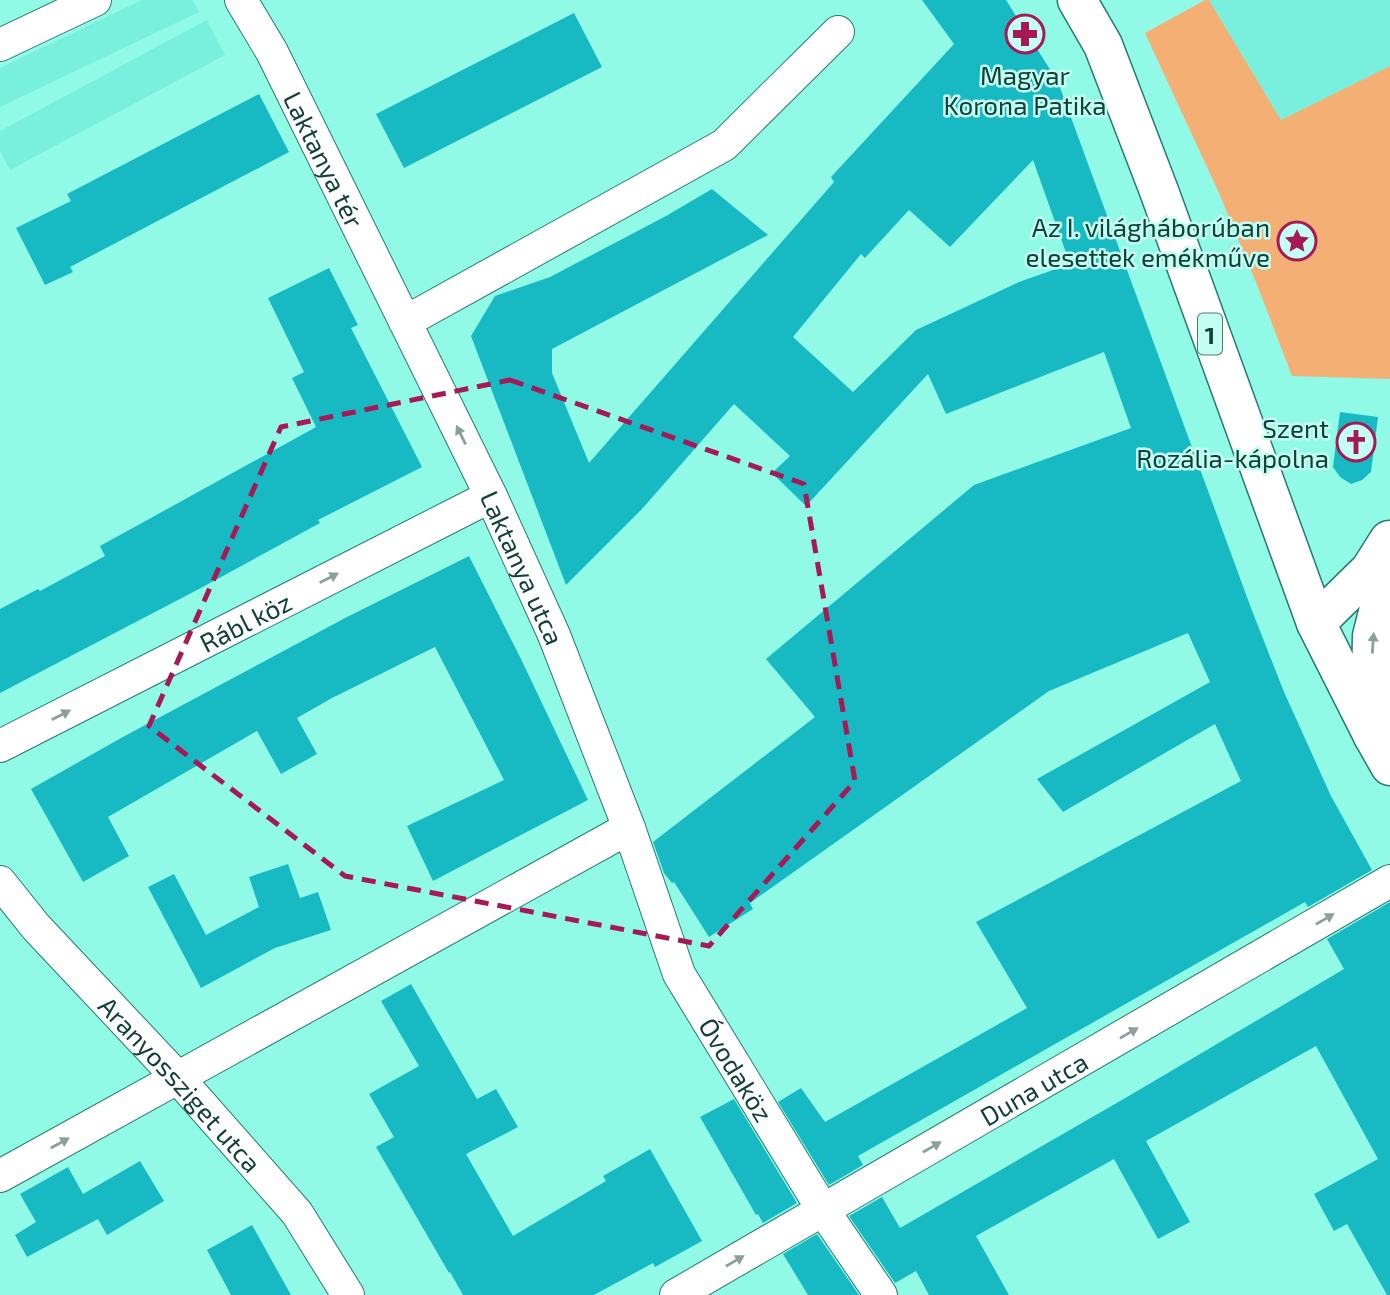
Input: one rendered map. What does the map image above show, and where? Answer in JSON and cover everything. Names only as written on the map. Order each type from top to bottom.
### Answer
[{"type":"main road","name":"1","points":[[1077,0],[1103,45],[1316,623],[1381,751]]},
{"type":"main road","points":[[1316,623],[1370,570],[1390,539]]},
{"type":"main road","points":[[1381,751],[1371,689],[1373,636],[1390,565]]},
{"type":"street","points":[[0,45],[95,0]]},
{"type":"street","name":"Laktanya tér","points":[[241,0],[272,52],[405,322]]},
{"type":"street","points":[[405,322],[724,145],[838,32]]},
{"type":"street","name":"Laktanya utca","points":[[405,322],[491,496],[554,635],[629,828]]},
{"type":"street","name":"Rábl köz","points":[[0,746],[491,496]]},
{"type":"street","points":[[0,1176],[629,828]]},
{"type":"street","name":"Óvodaköz","points":[[629,828],[679,974],[823,1210],[881,1295]]},
{"type":"street","name":"Duna utca","points":[[676,1295],[1390,881]]},
{"type":"street","name":"Aranyossziget utca","points":[[0,882],[37,927],[178,1078],[297,1213],[348,1295]]},
{"type":"highlighted area","points":[[510,380],[804,484],[855,781],[709,946],[345,876],[149,726],[281,427]]},
{"type":"shaded area","points":[[142,0],[193,0],[199,12],[0,107],[0,68]]},
{"type":"shaded area","points":[[1209,0],[1390,0],[1390,66],[1281,120]]},
{"type":"shaded area","points":[[1209,0],[1281,120],[1390,66],[1390,379],[1292,376],[1219,193],[1145,33]]},
{"type":"shaded area","points":[[207,20],[225,55],[10,170],[0,151],[0,131]]},
{"type":"building","points":[[922,0],[1006,0],[1058,82],[1284,692],[1331,796],[1372,870],[1308,907],[1305,902],[858,1156],[863,1165],[829,1185],[778,1102],[801,1088],[825,1122],[1027,1008],[976,922],[1241,781],[1215,724],[1063,812],[1037,779],[1210,682],[1188,633],[1049,691],[750,903],[753,909],[709,937],[674,882],[664,873],[653,842],[815,717],[766,659],[974,485],[1131,428],[1104,352],[946,414],[928,374],[806,506],[772,473],[790,456],[734,404],[642,509],[566,585],[471,336],[495,296],[550,277],[712,189],[768,235],[552,349],[552,373],[589,463],[834,182],[831,177],[954,44]],"holes":[[[1033,160],[1070,264],[1019,282],[916,330],[853,392],[793,337],[861,254],[865,258],[909,210],[950,247]]]},
{"type":"building","points":[[574,13],[602,67],[404,168],[376,114]]},
{"type":"building","points":[[259,94],[289,152],[70,267],[73,272],[45,285],[16,228],[71,201],[67,194]]},
{"type":"building","points":[[329,268],[358,325],[351,328],[422,467],[318,520],[320,523],[199,589],[0,693],[0,609],[105,556],[100,546],[316,427],[292,378],[304,372],[268,298]]},
{"type":"building","name":"Szent Rozália-kápolna","points":[[1340,412],[1378,417],[1371,472],[1362,480],[1351,484],[1340,477],[1333,467]]},
{"type":"building","points":[[469,556],[588,800],[433,881],[407,826],[504,780],[435,647],[297,718],[317,754],[281,774],[257,731],[108,817],[129,856],[83,882],[31,789],[347,617]]},
{"type":"building","points":[[288,864],[300,898],[318,892],[331,930],[275,948],[201,988],[148,887],[174,874],[206,935],[259,907],[249,877]]},
{"type":"building","points":[[1390,902],[1390,1295],[1387,1295],[1347,1224],[1334,1231],[1314,1194],[1378,1159],[1316,1046],[1146,1141],[1190,1222],[1158,1239],[1114,1159],[976,1236],[1009,1295],[929,1295],[916,1271],[895,1283],[849,1216],[882,1197],[900,1228],[1127,1097],[1344,969],[1327,939]]},
{"type":"building","points":[[411,984],[477,1099],[496,1089],[518,1127],[466,1154],[513,1236],[606,1181],[603,1176],[650,1149],[702,1241],[655,1267],[653,1263],[594,1295],[463,1295],[376,1147],[394,1137],[369,1094],[419,1066],[381,1001]]},
{"type":"building","points":[[734,1099],[797,1203],[763,1223],[700,1117]]},
{"type":"building","points":[[140,1161],[164,1201],[107,1235],[98,1219],[27,1257],[15,1235],[36,1222],[20,1194],[68,1167],[83,1194]]},
{"type":"building","points":[[252,1225],[291,1295],[231,1295],[207,1250]]},
{"type":"building","points":[[817,1234],[859,1295],[808,1295],[783,1254]]},
{"type":"place","name":"Magyar Korona Patika","points":[[1025,34]]},
{"type":"place","name":"Az I. világháborúban elesettek emékműve","points":[[1297,241]]},
{"type":"place","name":"Szent Rozália-kápolna","points":[[1356,442]]}]
